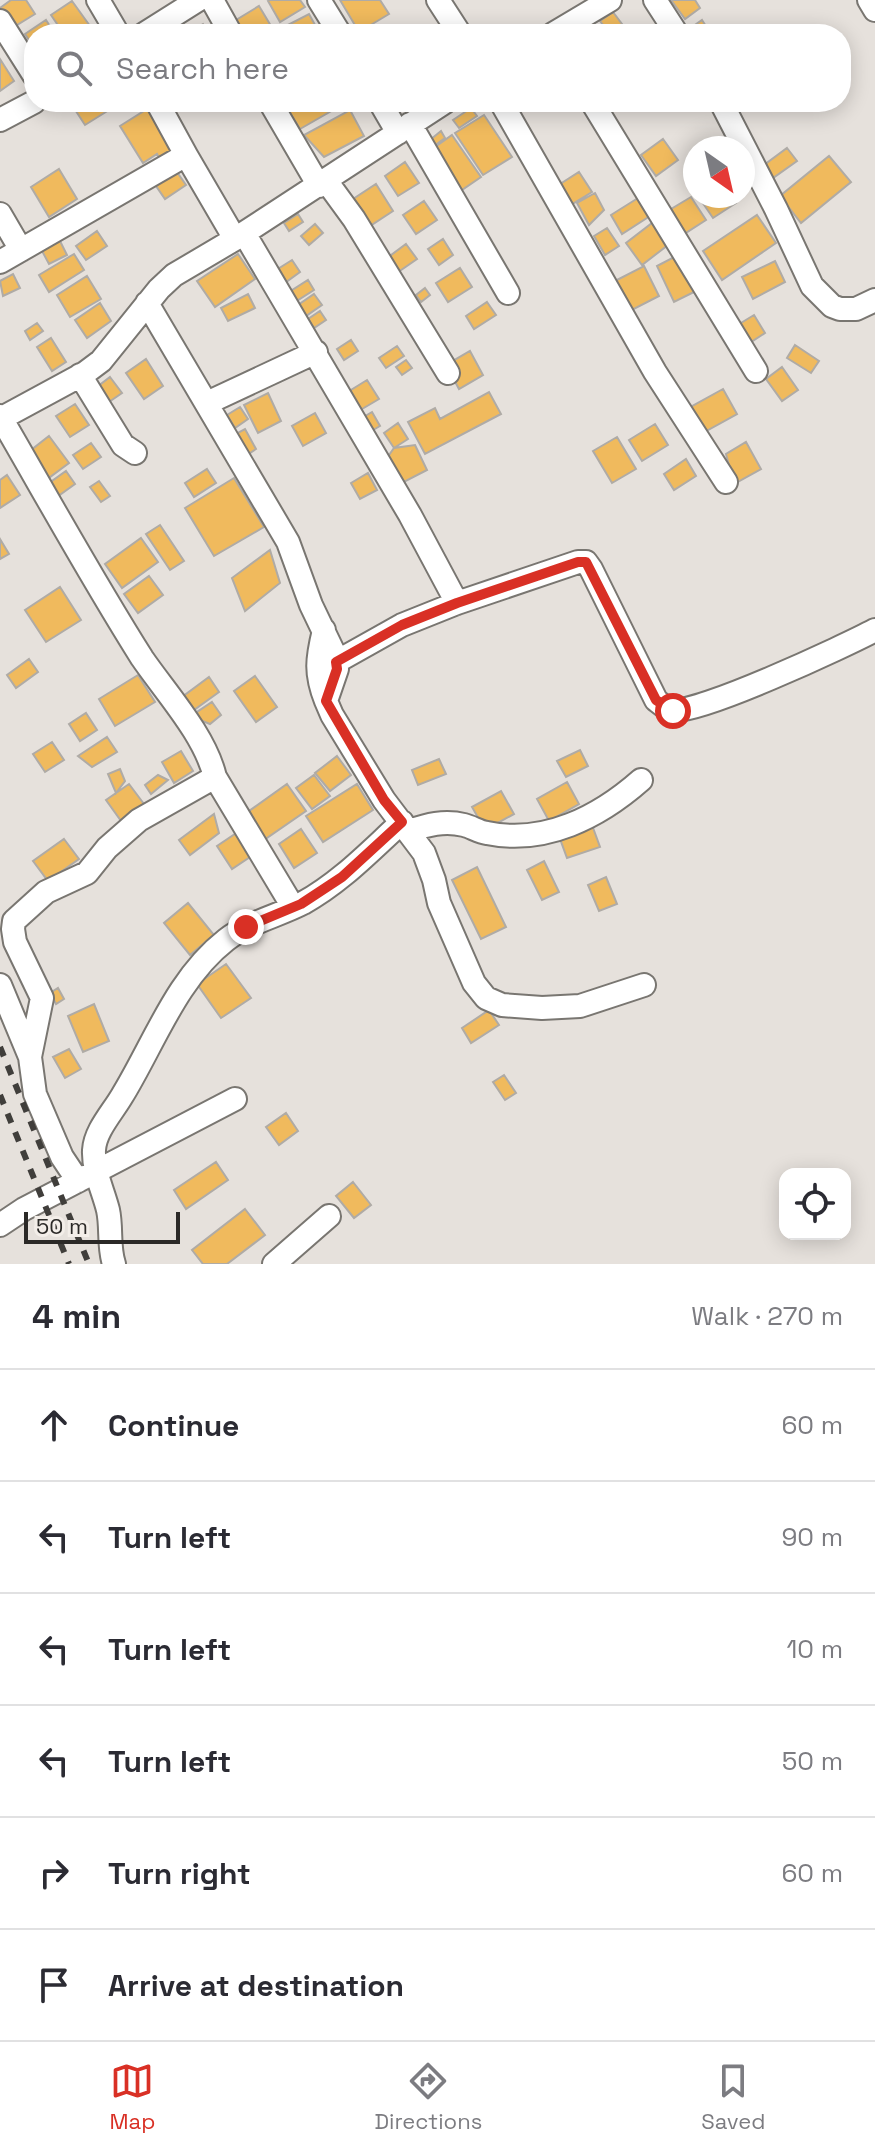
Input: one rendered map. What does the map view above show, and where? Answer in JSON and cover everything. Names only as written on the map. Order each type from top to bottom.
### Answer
[{"type":"street","points":[[98,0],[112,24]]},
{"type":"street","points":[[160,24],[198,0]]},
{"type":"street","points":[[212,0],[225,24]]},
{"type":"street","points":[[319,0],[334,24]]},
{"type":"street","points":[[570,24],[610,0]]},
{"type":"street","points":[[655,0],[671,24]]},
{"type":"street","points":[[869,0],[875,10]]},
{"type":"street","points":[[441,1],[454,24]]},
{"type":"street","points":[[0,21],[24,59]]},
{"type":"street","points":[[0,120],[24,107]]},
{"type":"street","points":[[162,112],[186,155],[316,352],[457,603]]},
{"type":"street","points":[[276,112],[323,184],[354,219],[448,373]]},
{"type":"street","points":[[389,112],[404,129],[508,293]]},
{"type":"street","points":[[293,907],[215,777],[212,765],[188,723],[115,614],[0,418],[101,361],[147,303],[174,275],[323,184],[430,112]]},
{"type":"street","points":[[507,112],[655,372],[726,482]]},
{"type":"street","points":[[598,112],[756,371]]},
{"type":"street","points":[[726,112],[812,286],[832,306],[840,309],[856,309],[875,300]]},
{"type":"street","points":[[0,262],[186,155]]},
{"type":"street","points":[[0,214],[21,250]]},
{"type":"street","points":[[147,303],[238,460],[276,518],[336,662],[337,669],[326,701]]},
{"type":"street","points":[[207,403],[316,352]]},
{"type":"street","points":[[80,375],[123,445],[135,453]]},
{"type":"street","points":[[336,662],[402,625],[457,603],[586,562],[656,700],[673,711],[685,710],[808,663],[875,630]]},
{"type":"street","points":[[324,630],[317,660],[318,682],[326,701],[384,800],[430,867],[439,903],[474,983],[486,998],[502,1005],[542,1008],[580,1006],[644,985]]},
{"type":"street","points":[[30,1057],[42,998],[15,942],[14,921],[46,892],[87,873],[107,848],[139,820],[215,777]]},
{"type":"street","points":[[87,1176],[104,1124],[171,1006],[193,975],[226,940],[246,927],[293,907],[342,877],[405,827],[443,822],[488,834],[532,834],[563,829],[593,816],[623,797],[641,780]]},
{"type":"street","points":[[0,985],[30,1057],[35,1094],[62,1157],[87,1176],[108,1211],[114,1264]]},
{"type":"street","points":[[0,1225],[235,1099]]},
{"type":"street","points":[[274,1264],[329,1216]]},
{"type":"building","points":[[11,0],[26,0],[35,14],[12,28],[0,8]]},
{"type":"building","points":[[270,0],[300,0],[305,7],[280,22]]},
{"type":"building","points":[[340,0],[380,0],[389,14],[372,24],[354,24]]},
{"type":"building","points":[[671,0],[695,0],[700,8],[685,19]]},
{"type":"building","points":[[72,1],[89,24],[57,24],[51,15]]},
{"type":"building","points":[[259,6],[270,24],[238,24],[236,20]]},
{"type":"building","points":[[613,12],[622,24],[602,24],[600,21]]},
{"type":"building","points":[[309,14],[314,24],[290,24]]},
{"type":"building","points":[[0,59],[14,81],[0,91]]},
{"type":"building","points":[[77,112],[106,112],[85,125]]},
{"type":"building","points":[[142,112],[156,112],[179,149],[161,161],[157,154],[143,163],[120,126]]},
{"type":"building","points":[[289,112],[330,112],[300,129]]},
{"type":"building","points":[[351,112],[364,136],[324,157],[304,135]]},
{"type":"building","points":[[465,112],[474,112],[477,116],[459,128],[453,120]]},
{"type":"building","points":[[484,115],[512,157],[483,175],[455,133]]},
{"type":"building","points":[[441,131],[445,138],[434,146],[430,140]]},
{"type":"building","points":[[452,135],[481,177],[456,194],[428,152]]},
{"type":"building","points":[[663,139],[678,160],[656,176],[641,155]]},
{"type":"building","points":[[787,148],[797,161],[773,178],[764,165]]},
{"type":"building","points":[[829,156],[851,182],[801,223],[780,196]]},
{"type":"building","points":[[405,162],[419,183],[398,196],[385,176]]},
{"type":"building","points":[[59,169],[77,199],[49,217],[31,187]]},
{"type":"building","points":[[177,172],[186,185],[165,199],[156,186]]},
{"type":"building","points":[[579,172],[592,192],[569,206],[557,186]]},
{"type":"building","points":[[376,184],[393,211],[370,226],[353,199]]},
{"type":"building","points":[[595,193],[604,210],[589,225],[577,203]]},
{"type":"building","points":[[638,198],[650,216],[622,234],[611,215]]},
{"type":"building","points":[[424,201],[437,220],[416,234],[403,215]]},
{"type":"building","points":[[683,202],[683,208],[698,208],[706,220],[681,236],[666,212]]},
{"type":"building","points":[[706,208],[728,208],[713,218]]},
{"type":"building","points":[[298,214],[303,222],[289,231],[284,223]]},
{"type":"building","points":[[757,215],[776,243],[722,280],[703,251]]},
{"type":"building","points":[[652,223],[668,245],[642,265],[626,243]]},
{"type":"building","points":[[315,224],[323,233],[309,245],[301,236]]},
{"type":"building","points":[[607,228],[619,246],[605,255],[594,236]]},
{"type":"building","points":[[97,231],[107,246],[86,260],[76,246]]},
{"type":"building","points":[[59,239],[67,255],[49,264],[41,249]]},
{"type":"building","points":[[443,239],[453,255],[439,265],[428,249]]},
{"type":"building","points":[[406,244],[417,259],[394,275],[383,261]]},
{"type":"building","points":[[74,254],[84,270],[49,292],[39,275]]},
{"type":"building","points":[[238,254],[255,279],[215,307],[197,281]]},
{"type":"building","points":[[676,256],[694,292],[674,302],[657,266]]},
{"type":"building","points":[[292,260],[300,272],[282,285],[273,272]]},
{"type":"building","points":[[775,261],[785,282],[753,299],[742,277]]},
{"type":"building","points":[[644,266],[659,296],[628,312],[613,282]]},
{"type":"building","points":[[460,268],[472,287],[448,302],[436,283]]},
{"type":"building","points":[[13,274],[20,288],[3,296],[0,281]]},
{"type":"building","points":[[87,276],[101,299],[70,317],[57,295]]},
{"type":"building","points":[[308,280],[314,290],[295,302],[289,292]]},
{"type":"building","points":[[425,288],[430,295],[421,302],[416,295]]},
{"type":"building","points":[[248,294],[255,308],[228,321],[221,308]]},
{"type":"building","points":[[314,294],[322,305],[306,316],[298,305]]},
{"type":"building","points":[[487,302],[496,315],[474,329],[466,316]]},
{"type":"building","points":[[100,303],[111,321],[87,338],[75,320]]},
{"type":"building","points":[[320,311],[326,320],[314,328],[308,319]]},
{"type":"building","points":[[754,315],[765,333],[748,344],[736,326]]},
{"type":"building","points":[[37,323],[43,331],[30,340],[25,331]]},
{"type":"building","points":[[51,338],[66,362],[52,371],[37,347]]},
{"type":"building","points":[[351,340],[358,351],[344,360],[337,349]]},
{"type":"building","points":[[795,345],[819,361],[811,373],[787,358]]},
{"type":"building","points":[[397,346],[404,356],[386,368],[379,358]]},
{"type":"building","points":[[470,351],[483,375],[459,389],[446,365]]},
{"type":"building","points":[[146,359],[163,386],[144,399],[126,373]]},
{"type":"building","points":[[406,360],[412,368],[402,375],[396,367]]},
{"type":"building","points":[[782,367],[798,390],[782,401],[766,379]]},
{"type":"building","points":[[110,377],[122,393],[109,402],[97,387]]},
{"type":"building","points":[[367,380],[379,399],[357,412],[346,393]]},
{"type":"building","points":[[723,389],[737,414],[701,434],[687,409]]},
{"type":"building","points":[[489,392],[501,414],[425,454],[408,422],[435,408],[440,419]]},
{"type":"building","points":[[268,393],[281,421],[258,433],[244,405]]},
{"type":"building","points":[[75,404],[89,425],[70,437],[56,416]]},
{"type":"building","points":[[240,407],[248,419],[235,428],[227,415]]},
{"type":"building","points":[[372,412],[380,426],[368,433],[360,419]]},
{"type":"building","points":[[315,413],[326,433],[303,446],[292,426]]},
{"type":"building","points":[[398,423],[408,439],[394,448],[384,433]]},
{"type":"building","points":[[655,424],[668,445],[642,461],[629,440]]},
{"type":"building","points":[[245,429],[256,449],[244,457],[232,436]]},
{"type":"building","points":[[49,436],[69,463],[46,480],[26,454]]},
{"type":"building","points":[[617,437],[636,469],[612,483],[593,451]]},
{"type":"building","points":[[746,442],[761,469],[734,484],[726,454]]},
{"type":"building","points":[[91,443],[101,457],[83,469],[73,455]]},
{"type":"building","points":[[415,445],[427,470],[400,484],[387,458],[394,448]]},
{"type":"building","points":[[686,459],[696,476],[674,490],[664,474]]},
{"type":"building","points":[[207,469],[216,483],[194,497],[185,483]]},
{"type":"building","points":[[66,471],[75,484],[54,499],[45,486]]},
{"type":"building","points":[[368,473],[377,490],[360,499],[351,483]]},
{"type":"building","points":[[7,475],[20,495],[0,508],[0,480]]},
{"type":"building","points":[[234,478],[264,527],[214,556],[185,508]]},
{"type":"building","points":[[99,481],[110,496],[101,502],[90,487]]},
{"type":"building","points":[[160,525],[184,561],[170,570],[146,534]]},
{"type":"building","points":[[141,538],[158,562],[122,588],[105,564]]},
{"type":"building","points":[[0,539],[9,554],[0,559]]},
{"type":"building","points":[[270,550],[280,583],[245,611],[232,578]]},
{"type":"building","points":[[149,576],[163,595],[138,613],[124,594]]},
{"type":"building","points":[[60,587],[81,620],[46,642],[25,610]]},
{"type":"building","points":[[29,659],[38,672],[16,688],[7,675]]},
{"type":"building","points":[[138,675],[155,702],[115,726],[99,699]]},
{"type":"building","points":[[255,676],[277,707],[256,722],[234,691]]},
{"type":"building","points":[[209,677],[219,692],[194,710],[178,700]]},
{"type":"building","points":[[212,702],[221,715],[210,724],[200,720],[197,712]]},
{"type":"building","points":[[86,713],[97,730],[80,741],[69,724]]},
{"type":"building","points":[[107,737],[117,752],[92,767],[78,756]]},
{"type":"building","points":[[52,742],[64,760],[45,772],[33,754]]},
{"type":"building","points":[[580,750],[588,766],[566,777],[557,761]]},
{"type":"building","points":[[181,751],[193,771],[174,783],[162,762]]},
{"type":"building","points":[[337,756],[351,775],[330,791],[315,773]]},
{"type":"building","points":[[439,759],[446,774],[418,785],[412,770]]},
{"type":"building","points":[[120,769],[125,781],[116,793],[108,774]]},
{"type":"building","points":[[158,775],[168,780],[151,794],[145,785]]},
{"type":"building","points":[[314,775],[330,796],[312,809],[296,788]]},
{"type":"building","points":[[567,782],[579,804],[549,821],[537,799]]},
{"type":"building","points":[[129,784],[147,808],[124,825],[106,800]]},
{"type":"building","points":[[287,784],[306,811],[261,842],[242,816]]},
{"type":"building","points":[[357,784],[373,810],[323,842],[306,816]]},
{"type":"building","points":[[501,791],[514,814],[485,830],[472,807]]},
{"type":"building","points":[[214,814],[219,833],[190,855],[179,840]]},
{"type":"building","points":[[592,825],[600,847],[567,858],[559,836]]},
{"type":"building","points":[[301,829],[317,853],[294,868],[279,844]]},
{"type":"building","points":[[238,832],[253,855],[232,869],[217,846]]},
{"type":"building","points":[[64,839],[79,859],[48,881],[33,861]]},
{"type":"building","points":[[544,861],[559,892],[542,900],[527,870]]},
{"type":"building","points":[[477,867],[506,927],[481,939],[452,880]]},
{"type":"building","points":[[606,877],[617,904],[599,911],[588,885]]},
{"type":"building","points":[[188,903],[214,935],[190,955],[164,923]]},
{"type":"building","points":[[226,964],[251,998],[221,1018],[197,984]]},
{"type":"building","points":[[58,988],[64,999],[56,1004],[50,993]]},
{"type":"building","points":[[94,1004],[109,1041],[83,1052],[68,1016]]},
{"type":"building","points":[[489,1010],[499,1025],[471,1043],[462,1028]]},
{"type":"building","points":[[69,1049],[81,1069],[65,1078],[53,1057]]},
{"type":"building","points":[[504,1075],[516,1093],[505,1100],[493,1082]]},
{"type":"building","points":[[286,1113],[298,1131],[279,1145],[266,1127]]},
{"type":"building","points":[[216,1162],[228,1180],[186,1209],[174,1190]]},
{"type":"building","points":[[353,1182],[371,1205],[354,1218],[336,1196]]},
{"type":"building","points":[[245,1209],[265,1235],[227,1264],[203,1264],[192,1250]]},
{"type":"railway","points":[[0,1047],[89,1264]]},
{"type":"railway","points":[[0,1095],[69,1264]]},
{"type":"route","points":[[246,927],[301,904],[342,877],[402,822],[384,800],[326,701],[333,685],[336,662],[402,625],[457,603],[578,562],[586,562],[656,700],[673,711]]}]
